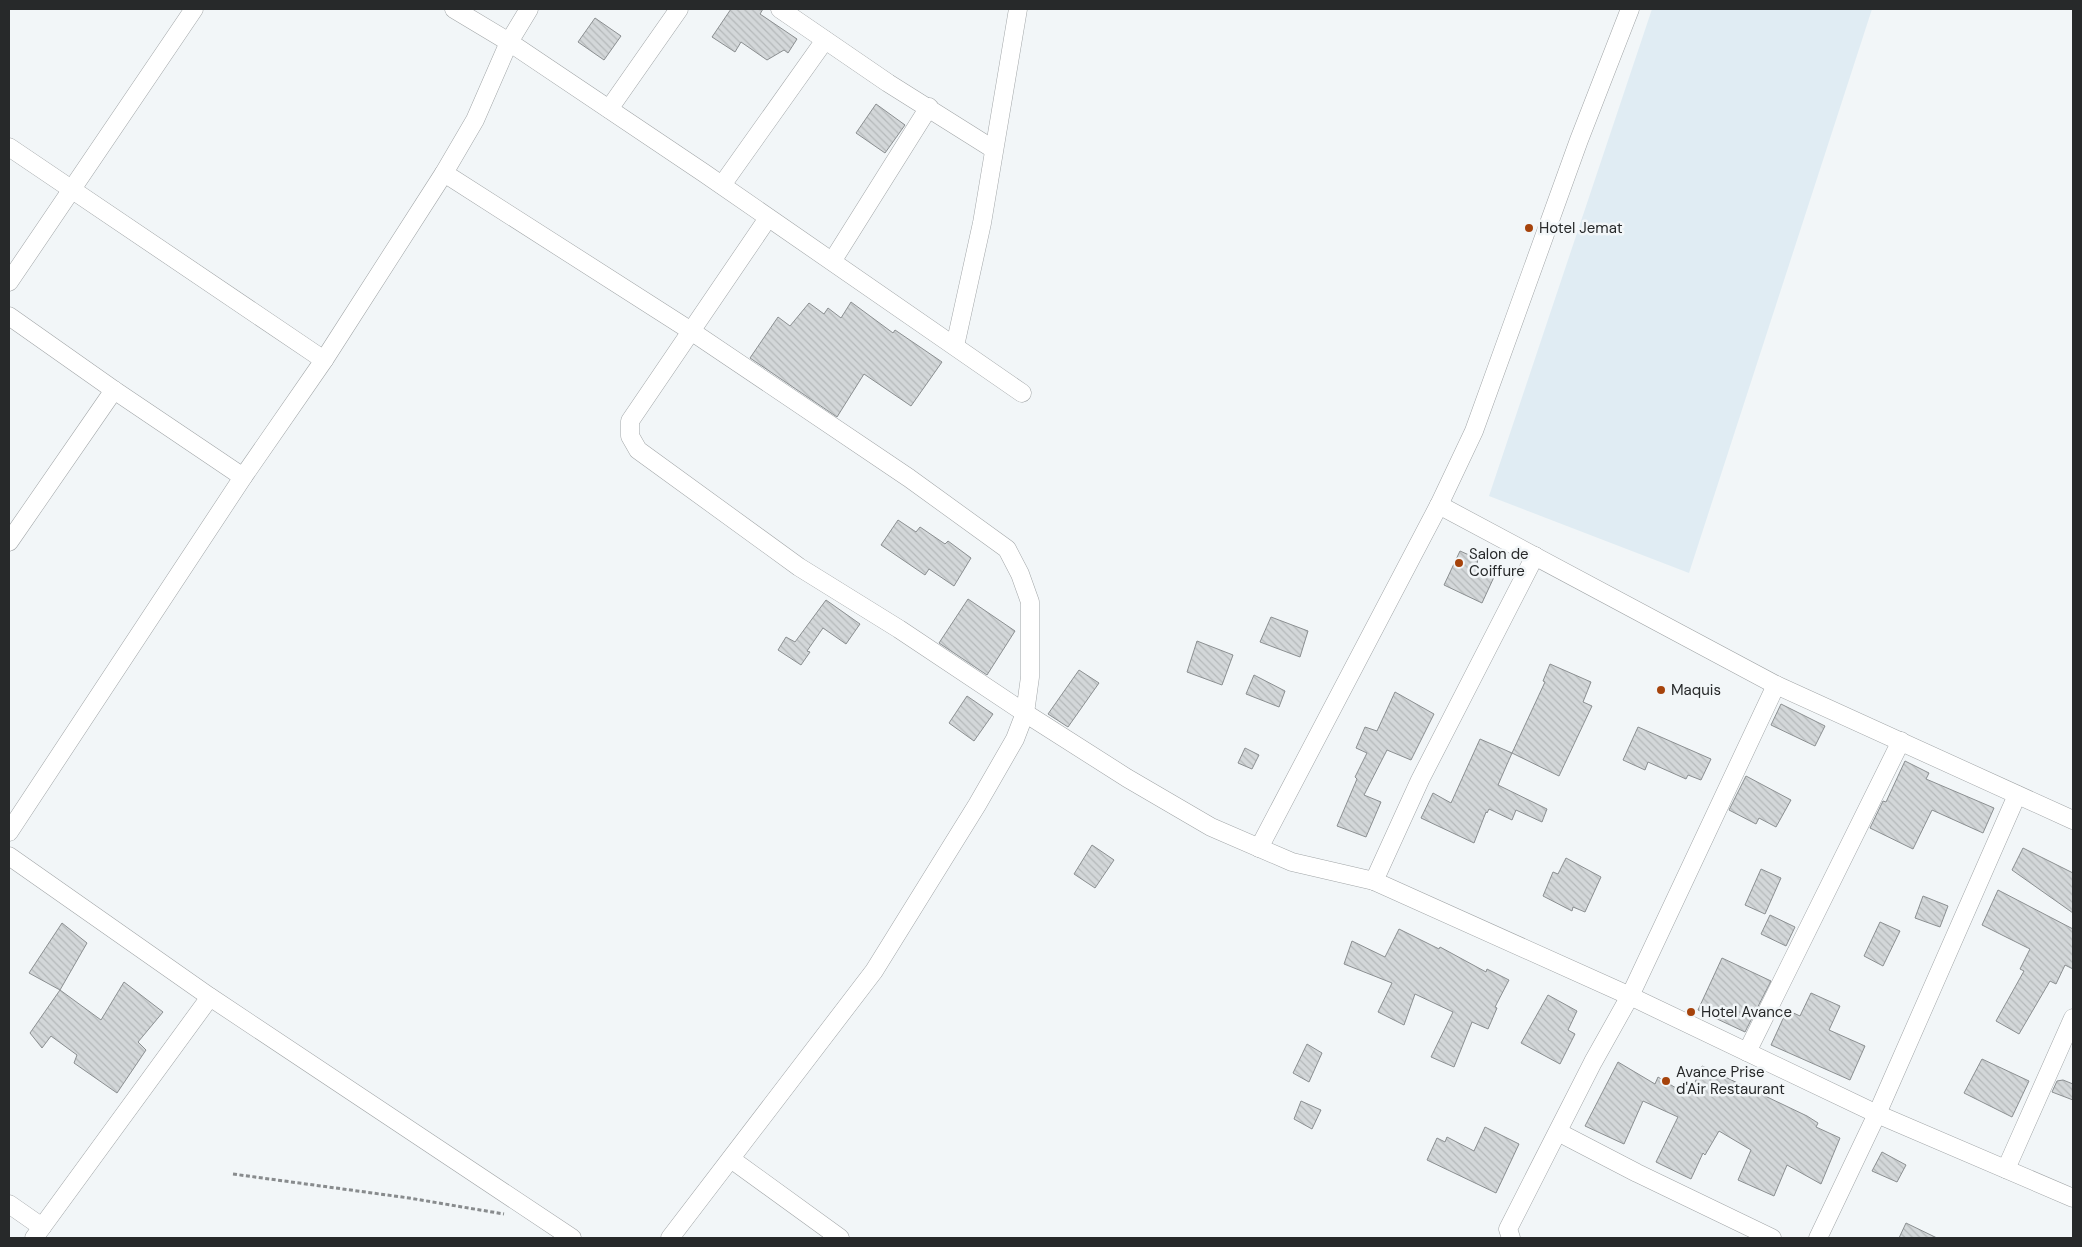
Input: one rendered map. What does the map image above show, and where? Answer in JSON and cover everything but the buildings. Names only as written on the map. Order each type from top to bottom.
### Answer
[{"type":"street","points":[[9,282],[194,9]]},
{"type":"street","points":[[454,9],[509,42],[833,260],[1022,393]]},
{"type":"street","points":[[9,832],[243,477],[324,360],[444,173],[475,120],[509,42],[529,9]]},
{"type":"street","points":[[609,109],[679,9]]},
{"type":"street","points":[[780,9],[993,149]]},
{"type":"street","points":[[955,346],[982,223],[1018,9]]},
{"type":"street","points":[[1258,848],[1439,505],[1474,431],[1575,150],[1630,9]]},
{"type":"street","points":[[722,185],[825,40]]},
{"type":"street","points":[[833,260],[929,107]]},
{"type":"street","points":[[9,147],[324,360]]},
{"type":"street","points":[[444,173],[691,331],[909,478],[1008,549],[1030,602],[1030,677],[1025,713],[1015,739],[874,971],[670,1238]]},
{"type":"street","points":[[768,218],[630,421],[630,436],[638,450],[799,567],[899,629],[1127,778],[1211,827],[1292,862],[1374,880],[1630,996],[1877,1114],[2073,1198]]},
{"type":"street","points":[[9,316],[243,477]]},
{"type":"street","points":[[9,542],[114,390]]},
{"type":"street","points":[[1439,505],[1776,685],[2073,820]]},
{"type":"street","points":[[1374,880],[1420,780],[1535,556]]},
{"type":"street","points":[[1511,1238],[1508,1230],[1593,1062],[1630,996],[1776,685]]},
{"type":"street","points":[[1747,1052],[1901,741]]},
{"type":"street","points":[[1818,1238],[1877,1114],[2017,795]]},
{"type":"street","points":[[9,856],[210,997],[572,1238]]},
{"type":"street","points":[[9,1204],[38,1233],[210,997]]},
{"type":"street","points":[[2006,1169],[2073,1018]]},
{"type":"street","points":[[1558,1132],[1637,1173],[1772,1238]]},
{"type":"street","points":[[731,1159],[840,1238]]},
{"type":"path","points":[[233,1174],[409,1198],[513,1215]]},
{"type":"shaded area","points":[[1652,9],[1872,9],[1689,573],[1489,496]]},
{"type":"place","name":"Hotel Jemat","points":[[1529,228]]},
{"type":"place","name":"Salon de Coiffure","points":[[1459,563]]},
{"type":"place","name":"Maquis","points":[[1661,690]]},
{"type":"place","name":"Hotel Avance","points":[[1691,1012]]},
{"type":"place","name":"Avance Prise d'Air Restaurant","points":[[1666,1081]]}]
